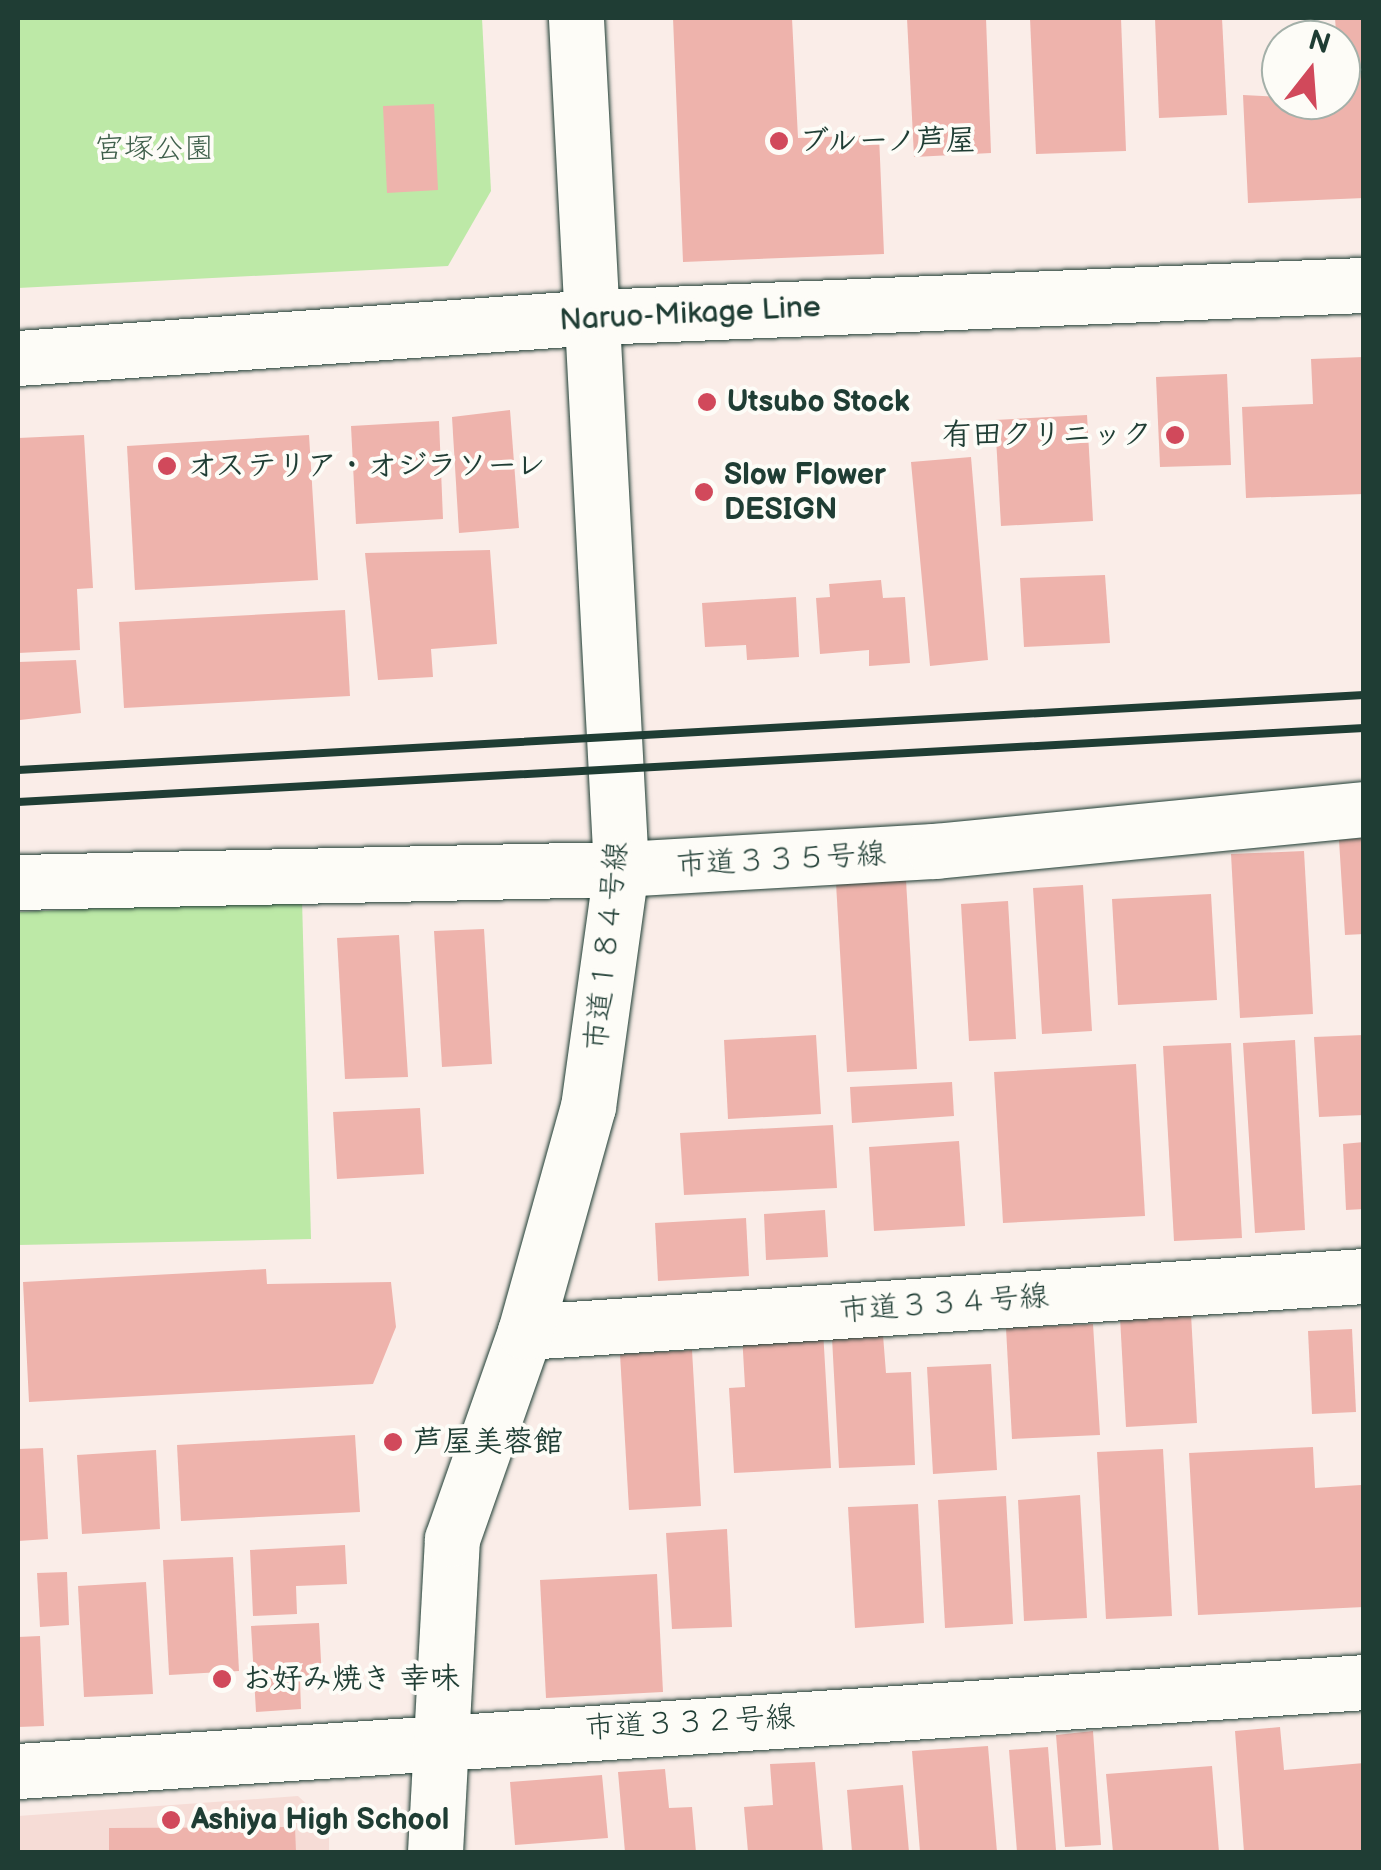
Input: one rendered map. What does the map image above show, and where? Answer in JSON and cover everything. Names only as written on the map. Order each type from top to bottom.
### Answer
[{"type":"street","name":"市道１８４号線","points":[[435,1852],[436,1738],[452,1539],[525,1332],[588,1108],[621,869],[596,317],[576,18]]},
{"type":"street","name":"Naruo-Mikage Line","points":[[18,358],[596,317],[1364,285]]},
{"type":"street","name":"市道３３５号線","points":[[18,882],[621,869],[935,851],[1364,809]]},
{"type":"street","name":"市道３３４号線","points":[[525,1332],[1364,1276]]},
{"type":"street","name":"市道３３２号線","points":[[18,1772],[436,1738],[1364,1682]]},
{"type":"shaded area","name":"Ashiya High School","points":[[298,1796],[329,1825],[329,1852],[18,1852],[18,1816]]},
{"type":"green space","name":"宮塚公園","points":[[18,18],[482,18],[491,191],[448,266],[18,288]]},
{"type":"green space","points":[[302,899],[311,1239],[18,1245],[18,912]]},
{"type":"building","name":"ブルーノ芦屋","points":[[673,18],[792,18],[798,138],[879,135],[884,254],[683,262]]},
{"type":"building","points":[[907,18],[986,18],[991,153],[914,157]]},
{"type":"building","points":[[1030,18],[1121,18],[1126,151],[1036,154]]},
{"type":"building","points":[[1155,18],[1222,18],[1227,115],[1159,118]]},
{"type":"building","points":[[1364,18],[1364,198],[1248,203],[1243,95],[1261,96],[1261,120],[1361,120],[1361,20],[1335,20]]},
{"type":"building","points":[[434,104],[438,190],[387,193],[383,106]]},
{"type":"building","points":[[1364,357],[1364,494],[1246,498],[1242,407],[1313,404],[1311,359]]},
{"type":"building","points":[[1227,374],[1231,465],[1160,467],[1156,377]]},
{"type":"building","points":[[510,410],[519,528],[459,533],[452,417]]},
{"type":"building","points":[[1087,415],[1093,521],[1001,526],[995,420]]},
{"type":"building","points":[[439,421],[443,519],[356,524],[351,426]]},
{"type":"building","points":[[84,435],[93,588],[77,589],[80,650],[18,653],[18,438]]},
{"type":"building","points":[[309,435],[318,580],[135,590],[127,446]]},
{"type":"building","points":[[971,457],[988,660],[930,666],[911,462]]},
{"type":"building","points":[[490,550],[497,644],[431,649],[433,677],[378,680],[365,553]]},
{"type":"building","points":[[1105,575],[1110,643],[1024,647],[1020,578]]},
{"type":"building","points":[[881,580],[883,598],[905,597],[910,663],[869,666],[869,650],[820,654],[816,598],[830,597],[829,584]]},
{"type":"building","points":[[796,597],[799,657],[747,660],[746,645],[705,647],[702,603]]},
{"type":"building","points":[[345,610],[350,696],[124,708],[119,622]]},
{"type":"building","points":[[76,660],[81,713],[20,720],[18,662]]},
{"type":"building","points":[[1364,838],[1364,934],[1345,935],[1339,840]]},
{"type":"building","points":[[1304,851],[1313,1014],[1240,1018],[1231,854]]},
{"type":"building","points":[[906,880],[917,1069],[847,1072],[836,883]]},
{"type":"building","points":[[1083,885],[1092,1031],[1042,1034],[1033,888]]},
{"type":"building","points":[[1211,894],[1217,1000],[1118,1005],[1112,899]]},
{"type":"building","points":[[1008,901],[1016,1039],[969,1041],[961,904]]},
{"type":"building","points":[[484,929],[492,1064],[442,1067],[434,931]]},
{"type":"building","points":[[399,935],[408,1077],[345,1079],[337,938]]},
{"type":"building","points":[[816,1035],[821,1114],[728,1119],[724,1040]]},
{"type":"building","points":[[1364,1035],[1364,1115],[1319,1117],[1314,1037]]},
{"type":"building","points":[[1295,1040],[1305,1230],[1255,1233],[1243,1043]]},
{"type":"building","points":[[1231,1043],[1242,1238],[1174,1241],[1163,1046]]},
{"type":"building","points":[[1136,1064],[1145,1216],[1003,1223],[994,1072]]},
{"type":"building","points":[[952,1082],[954,1116],[852,1123],[850,1087]]},
{"type":"building","points":[[420,1108],[424,1174],[337,1179],[333,1112]]},
{"type":"building","points":[[833,1125],[837,1188],[684,1195],[680,1133]]},
{"type":"building","points":[[959,1141],[965,1226],[874,1231],[869,1147]]},
{"type":"building","points":[[1364,1142],[1364,1209],[1346,1210],[1343,1144]]},
{"type":"building","points":[[825,1210],[828,1257],[766,1260],[764,1214]]},
{"type":"building","points":[[746,1218],[749,1276],[658,1281],[655,1223]]},
{"type":"building","points":[[266,1269],[267,1284],[391,1282],[396,1327],[373,1384],[29,1402],[23,1282]]},
{"type":"building","points":[[1191,1314],[1197,1423],[1126,1427],[1120,1317]]},
{"type":"building","points":[[1093,1324],[1100,1435],[1012,1439],[1006,1328]]},
{"type":"building","points":[[1352,1329],[1356,1412],[1312,1414],[1308,1331]]},
{"type":"building","points":[[823,1330],[831,1468],[734,1473],[729,1388],[745,1387],[742,1334]]},
{"type":"building","points":[[883,1335],[886,1373],[911,1372],[915,1465],[839,1468],[832,1338]]},
{"type":"building","points":[[692,1350],[701,1506],[629,1510],[620,1354]]},
{"type":"building","points":[[991,1364],[997,1470],[933,1474],[927,1367]]},
{"type":"building","points":[[355,1435],[360,1512],[181,1521],[177,1445]]},
{"type":"building","points":[[1313,1447],[1315,1488],[1361,1485],[1364,1607],[1198,1615],[1189,1453]]},
{"type":"building","points":[[43,1448],[48,1539],[18,1541],[18,1449]]},
{"type":"building","points":[[1163,1449],[1172,1616],[1106,1619],[1097,1452]]},
{"type":"building","points":[[156,1450],[160,1529],[82,1534],[77,1455]]},
{"type":"building","points":[[1080,1495],[1087,1618],[1024,1621],[1018,1500]]},
{"type":"building","points":[[1006,1496],[1013,1624],[945,1628],[938,1500]]},
{"type":"building","points":[[918,1504],[924,1623],[855,1628],[848,1507]]},
{"type":"building","points":[[727,1529],[732,1627],[672,1629],[666,1533]]},
{"type":"building","points":[[345,1545],[347,1584],[296,1586],[297,1614],[253,1616],[250,1550]]},
{"type":"building","points":[[233,1557],[239,1671],[169,1675],[163,1560]]},
{"type":"building","points":[[67,1572],[69,1625],[40,1627],[37,1573]]},
{"type":"building","points":[[657,1574],[663,1692],[546,1698],[540,1580]]},
{"type":"building","points":[[146,1582],[153,1694],[84,1697],[78,1586]]},
{"type":"building","points":[[319,1623],[322,1680],[300,1681],[301,1709],[256,1712],[251,1626]]},
{"type":"building","points":[[40,1636],[44,1726],[18,1727],[18,1637]]},
{"type":"building","points":[[1280,1727],[1284,1770],[1364,1763],[1364,1852],[1244,1852],[1235,1731]]},
{"type":"building","points":[[1093,1731],[1101,1845],[1065,1847],[1056,1735]]},
{"type":"building","points":[[988,1746],[997,1852],[920,1852],[912,1751]]},
{"type":"building","points":[[1048,1747],[1056,1850],[1017,1852],[1009,1750]]},
{"type":"building","points":[[815,1762],[823,1852],[748,1852],[744,1807],[773,1805],[770,1764]]},
{"type":"building","points":[[1212,1766],[1219,1852],[1113,1852],[1106,1774]]},
{"type":"building","points":[[665,1769],[669,1808],[692,1807],[696,1852],[625,1852],[618,1772]]},
{"type":"building","points":[[602,1775],[608,1838],[515,1845],[510,1782]]},
{"type":"building","points":[[903,1785],[909,1852],[852,1852],[847,1790]]},
{"type":"building","points":[[295,1827],[296,1852],[109,1852],[109,1828]]},
{"type":"railway","points":[[18,770],[1364,695]]},
{"type":"railway","points":[[18,802],[1364,728]]},
{"type":"place","name":"ブルーノ芦屋","points":[[779,141]]},
{"type":"place","name":"Utsubo Stock","points":[[707,402]]},
{"type":"place","name":"有田クリニック","points":[[1175,435]]},
{"type":"place","name":"オステリア・オジラソーレ","points":[[167,466]]},
{"type":"place","name":"Slow Flower DESIGN","points":[[704,492]]},
{"type":"place","name":"芦屋美蓉館","points":[[393,1442]]},
{"type":"place","name":"お好み焼き 幸味","points":[[222,1679]]},
{"type":"place","name":"Ashiya High School","points":[[171,1820]]}]
